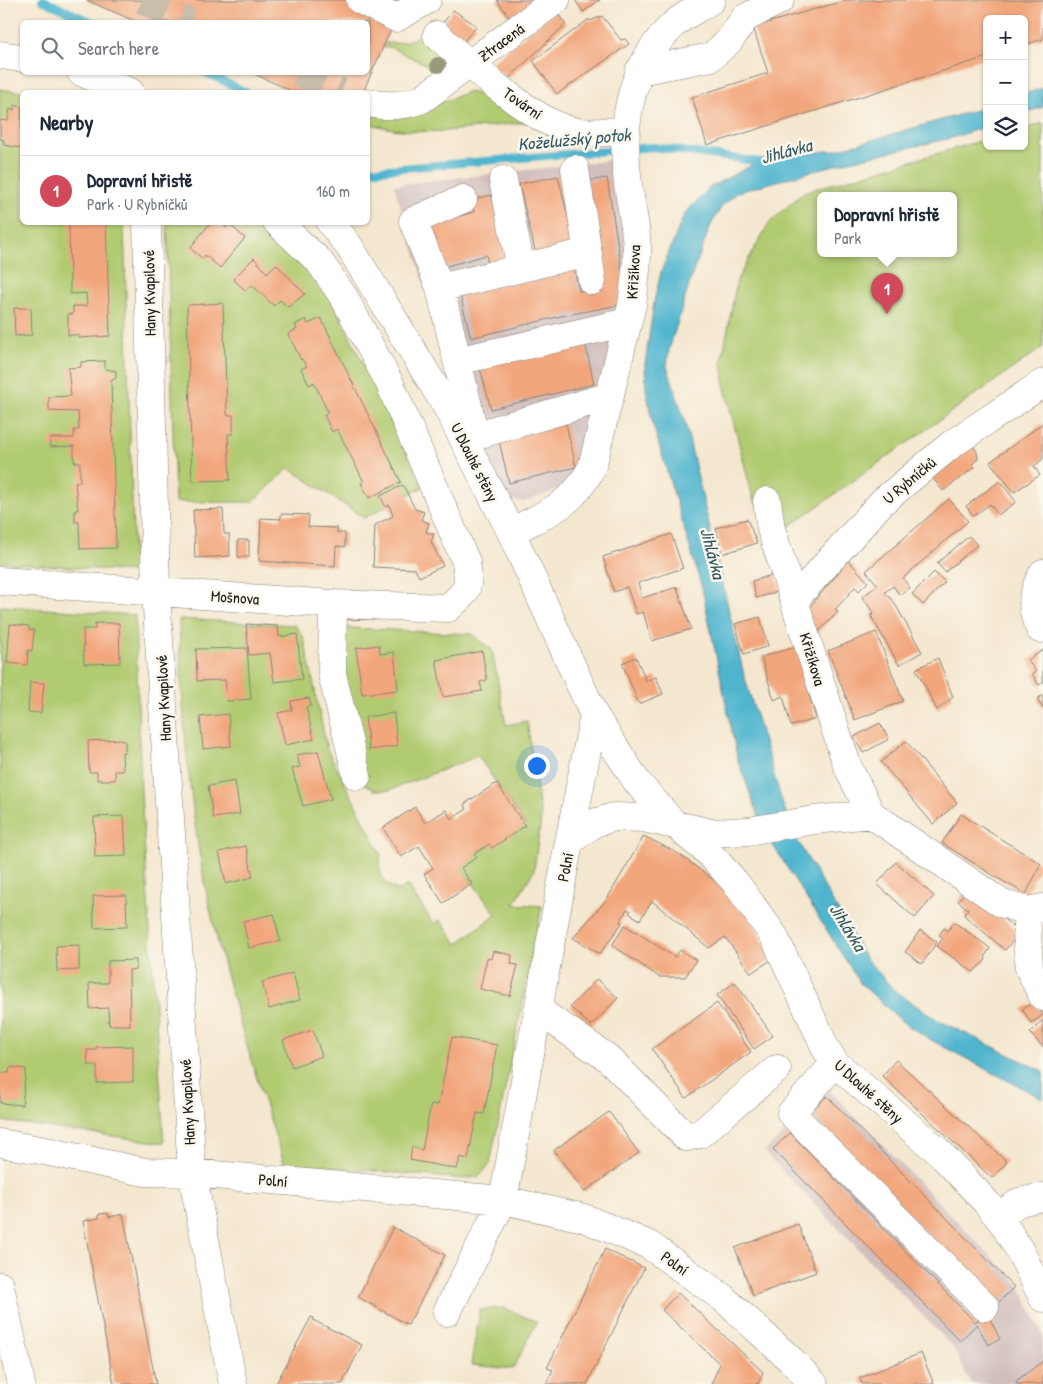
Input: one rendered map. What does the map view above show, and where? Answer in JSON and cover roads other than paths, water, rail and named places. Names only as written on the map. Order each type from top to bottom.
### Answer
[{"type":"street","points":[[360,0],[396,18],[427,0]]},
{"type":"street","name":"Ztracená","points":[[370,103],[383,106],[406,105],[422,99],[470,66],[556,0]]},
{"type":"street","name":"Křižíkova","points":[[511,532],[568,502],[584,483],[592,467],[628,322],[635,279],[637,250],[625,142],[627,112],[639,71],[650,52],[673,25],[711,0]]},
{"type":"street","points":[[639,71],[711,57],[729,40],[745,18],[780,0]]},
{"type":"street","name":"Tovární","points":[[438,35],[470,66],[543,119],[578,132],[625,142]]},
{"type":"street","points":[[0,55],[20,58]]},
{"type":"street","points":[[88,75],[125,90]]},
{"type":"street","points":[[574,169],[592,281]]},
{"type":"street","points":[[503,180],[521,268]]},
{"type":"street","points":[[462,199],[413,221],[440,288],[457,361],[469,438],[610,396]]},
{"type":"street","name":"Hany Kvapilové","points":[[148,225],[156,592],[192,1173]]},
{"type":"street","name":"Mošnova","points":[[0,581],[333,604],[448,608],[464,594],[469,584],[466,562],[390,384],[345,299],[319,261],[280,225]]},
{"type":"street","name":"U Dlouhé stěny","points":[[332,225],[349,246],[448,408],[469,438],[594,715],[637,782],[675,825],[708,852],[735,882],[774,936],[826,1049],[835,1063],[940,1154],[998,1217],[1020,1251],[1043,1298]]},
{"type":"street","points":[[440,288],[587,252]]},
{"type":"street","points":[[457,361],[628,322]]},
{"type":"street","name":"U Rybníčků","points":[[794,600],[882,502],[952,444],[1043,383]]},
{"type":"street","name":"Křižíkova","points":[[766,501],[771,529],[846,765],[871,814],[1001,903],[1034,909],[1029,968],[1043,996]]},
{"type":"street","points":[[1040,629],[1034,617],[1033,592],[1043,573]]},
{"type":"street","points":[[333,604],[332,674],[357,776]]},
{"type":"street","points":[[569,842],[594,715]]},
{"type":"street","name":"U Dlouhé stěny","points":[[569,842],[594,823],[614,816],[644,818],[711,833],[748,831],[814,820],[871,814]]},
{"type":"street","name":"Polní","points":[[447,1312],[503,1200],[569,842]]},
{"type":"street","points":[[538,1010],[609,1059],[686,1137],[700,1134],[777,1069]]},
{"type":"street","points":[[835,1063],[791,1113],[985,1307]]},
{"type":"street","name":"Polní","points":[[0,1143],[145,1172],[192,1173],[503,1200],[584,1218],[649,1245],[723,1298],[791,1360],[814,1384]]},
{"type":"street","points":[[192,1173],[233,1384]]},
{"type":"street","points":[[998,1217],[1019,1202],[1043,1197]]},
{"type":"street","points":[[0,1286],[21,1384]]},
{"type":"water","points":[[1043,88],[1043,107],[1028,112],[1028,93]]},
{"type":"water","name":"Jihlávka","points":[[983,108],[983,127],[952,138],[845,162],[738,192],[722,206],[710,227],[693,272],[669,350],[667,366],[685,422],[744,675],[783,805],[797,840],[866,959],[896,992],[938,1020],[1043,1071],[1043,1099],[931,1040],[904,1023],[860,983],[764,831],[738,761],[702,588],[653,425],[646,389],[645,364],[654,302],[661,272],[684,215],[710,187],[760,161],[774,157],[836,150]]},
{"type":"waterway","name":"Koželužský potok","points":[[42,0],[87,20]]},
{"type":"waterway","name":"Koželužský potok","points":[[210,75],[242,90]]},
{"type":"waterway","name":"Koželužský potok","points":[[370,168],[377,170],[653,147],[768,163]]},
{"type":"tunnel","points":[[142,0],[186,20]]},
{"type":"tunnel","points":[[304,75],[337,90]]},
{"type":"place","name":"Dopravní hřistě","points":[[887,314]]}]
